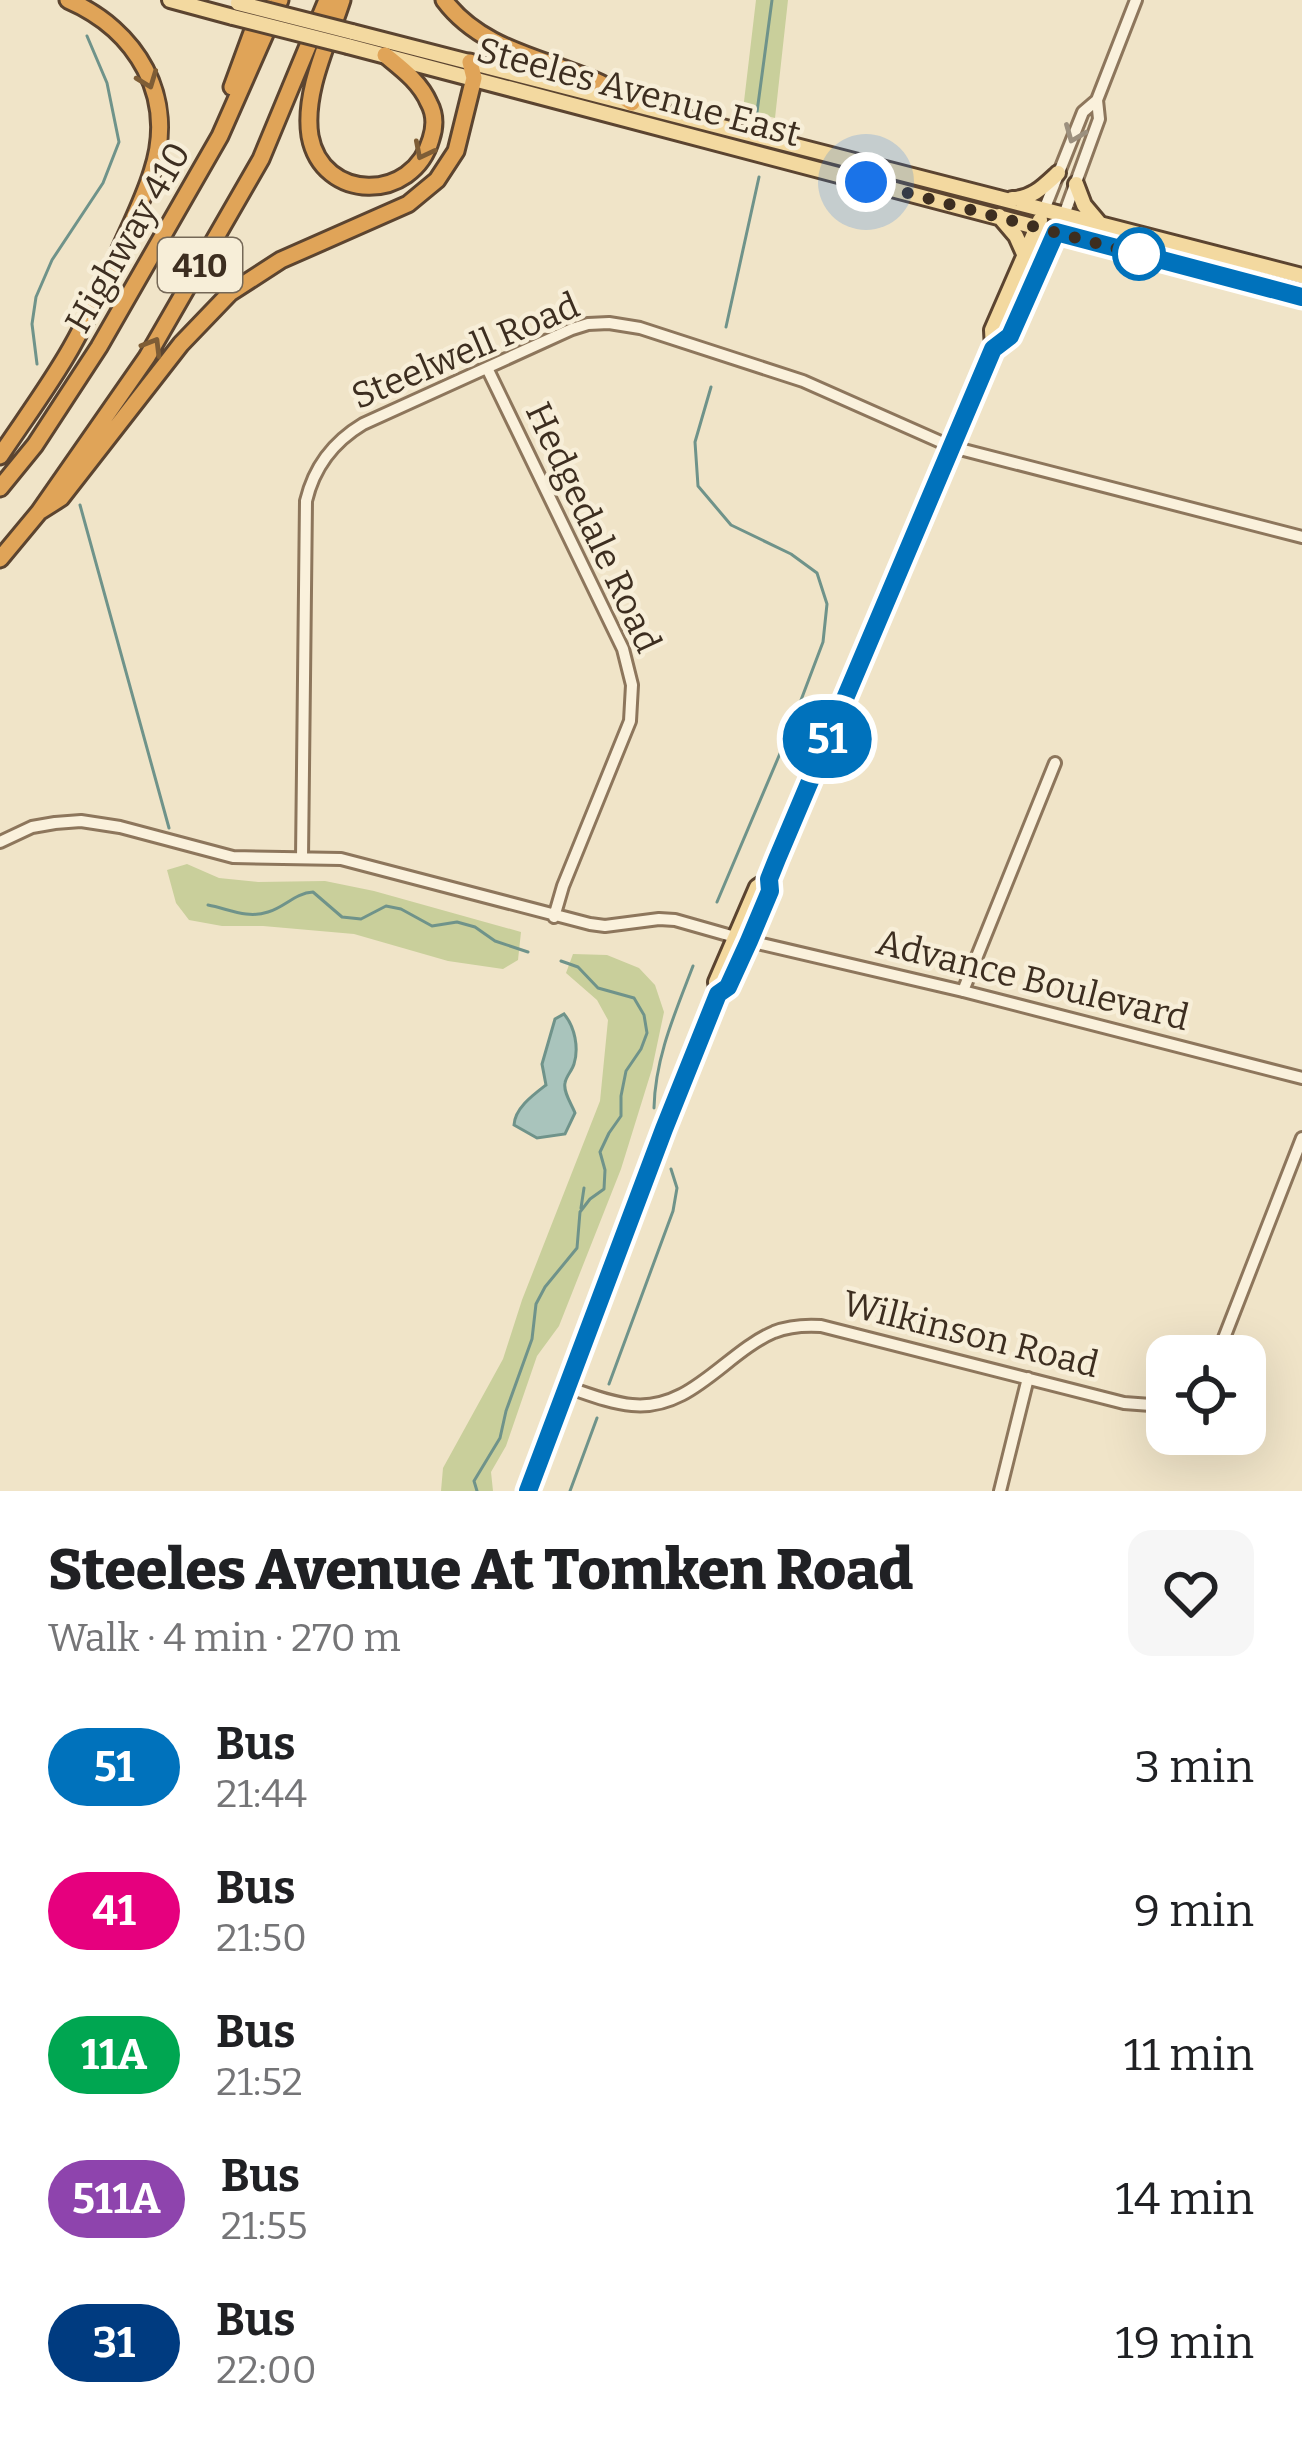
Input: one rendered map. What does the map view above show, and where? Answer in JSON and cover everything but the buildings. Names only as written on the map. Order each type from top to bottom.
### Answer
[{"type":"highway","points":[[0,456],[70,352],[101,292],[154,170],[158,147],[158,108],[138,55],[115,28],[68,0]]},
{"type":"highway","points":[[220,136],[264,0]]},
{"type":"highway","name":"Highway 410","points":[[0,488],[35,445],[99,347],[220,136],[280,0]]},
{"type":"highway","name":"410","points":[[0,559],[39,512],[147,357],[261,159],[327,0]]},
{"type":"highway","points":[[342,0],[313,94],[310,132],[321,162],[353,184],[379,187],[400,179],[416,167],[431,139],[434,119],[429,100],[385,56]]},
{"type":"highway","points":[[444,0],[466,23],[497,43],[601,83],[632,103]]},
{"type":"highway","points":[[39,512],[62,498],[181,344],[230,293],[266,268],[427,191],[456,151],[472,70]]},
{"type":"main road","name":"Steeles Avenue East","points":[[170,0],[232,7],[472,70],[714,144],[1302,297]]},
{"type":"main road","name":"Steeles Avenue East","points":[[350,39],[385,56],[632,103],[1302,276]]},
{"type":"main road","points":[[1004,199],[1023,199],[1058,173]]},
{"type":"main road","points":[[1076,184],[1084,206],[1100,224]]},
{"type":"main road","points":[[528,1491],[718,994],[728,987],[742,939],[770,891],[769,879],[993,349],[992,330],[1044,210]]},
{"type":"main road","points":[[993,349],[1010,336],[1064,215]]},
{"type":"main road","points":[[999,216],[1025,256]]},
{"type":"street","points":[[1044,210],[1083,112],[1096,100],[1136,0]]},
{"type":"street","points":[[1064,215],[1099,119],[1096,100]]},
{"type":"street","name":"Steelwell Road","points":[[302,858],[306,500],[310,483],[333,445],[348,432],[572,329],[623,324],[802,381],[952,447]]},
{"type":"street","name":"Hedgedale Road","points":[[487,368],[623,650],[632,686],[630,721],[554,917]]},
{"type":"street","points":[[952,447],[1302,537]]},
{"type":"street","points":[[964,991],[1055,764]]},
{"type":"street","name":"Advance Boulevard","points":[[0,842],[32,827],[81,821],[120,826],[233,857],[341,859],[554,917],[605,926],[675,920],[1302,1078]]},
{"type":"street","points":[[1224,1335],[1302,1138]]},
{"type":"street","name":"Wilkinson Road","points":[[567,1387],[634,1406],[664,1402],[695,1387],[769,1334],[808,1325],[1146,1404]]},
{"type":"street","points":[[1000,1491],[1028,1378]]},
{"type":"green space","points":[[756,0],[788,0],[775,118],[743,110]]},
{"type":"green space","points":[[187,864],[219,878],[325,881],[521,932],[518,960],[503,969],[448,961],[354,934],[189,920],[176,903],[167,870]]},
{"type":"green space","points":[[573,954],[607,955],[639,968],[655,985],[664,1012],[652,1069],[621,1169],[559,1326],[537,1356],[506,1446],[491,1472],[493,1491],[441,1491],[443,1468],[503,1359],[600,1101],[608,1020],[597,1000],[566,973]]},
{"type":"water","points":[[564,1014],[576,1045],[565,1087],[575,1113],[565,1134],[537,1138],[514,1125],[515,1119],[546,1085],[542,1064],[555,1019]]},
{"type":"waterway","points":[[757,112],[772,0]]},
{"type":"waterway","points":[[37,364],[32,324],[36,297],[52,260],[103,183],[119,142],[107,83],[87,36]]},
{"type":"waterway","points":[[726,327],[759,177]]},
{"type":"waterway","points":[[711,387],[695,442],[698,486],[731,525],[791,554],[817,573],[827,604],[823,642],[717,902]]},
{"type":"waterway","points":[[80,505],[169,828]]},
{"type":"waterway","points":[[208,905],[260,914],[313,892],[342,917],[361,919],[386,906],[432,926],[457,922],[475,927],[495,941],[528,952]]},
{"type":"waterway","points":[[477,1491],[474,1481],[500,1438],[532,1339],[536,1304],[577,1248],[580,1212],[604,1189],[600,1152],[621,1116],[626,1071],[647,1033],[634,998],[598,988],[578,967],[561,961]]},
{"type":"waterway","points":[[654,1108],[662,1053],[693,966]]},
{"type":"waterway","points":[[609,1384],[673,1211],[677,1188],[671,1169]]},
{"type":"waterway","points":[[581,1208],[584,1188]]},
{"type":"waterway","points":[[570,1491],[597,1418]]},
{"type":"bus line","name":"51","points":[[528,1491],[718,994],[728,987],[749,941],[770,891],[777,859],[993,349],[1010,336],[1056,232],[1302,297]]},
{"type":"route","points":[[866,182],[1156,259],[1139,254]]}]
